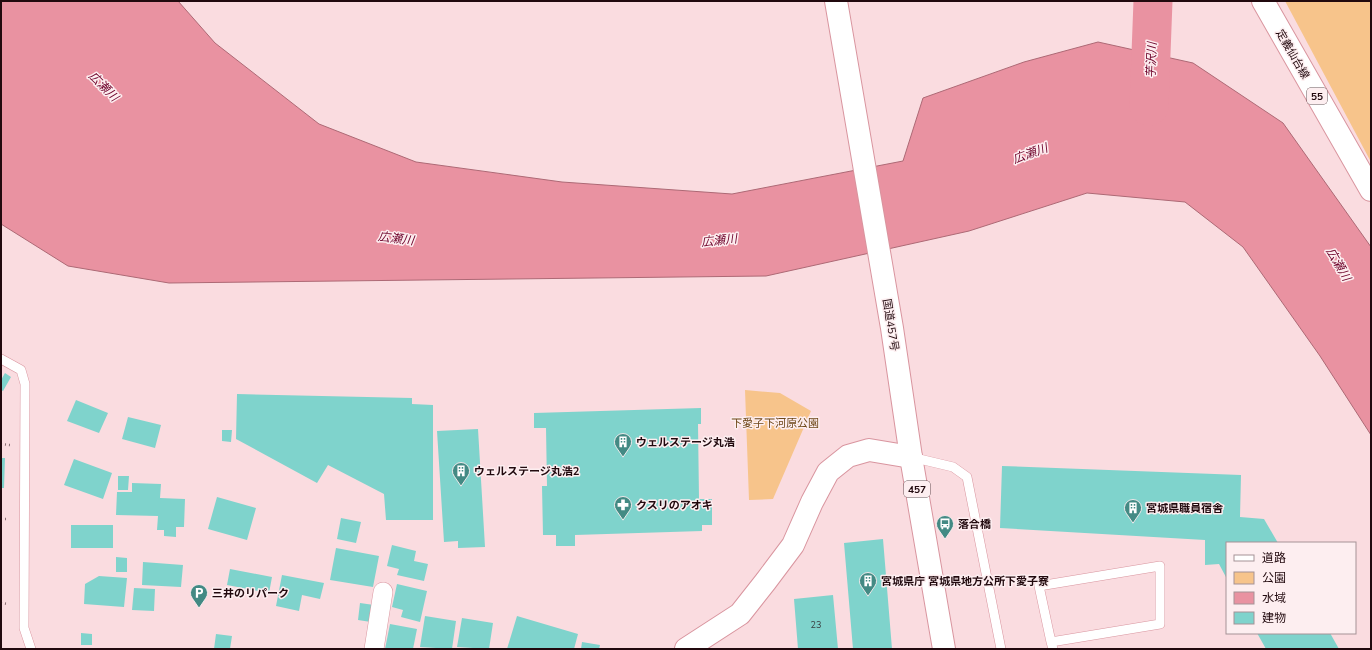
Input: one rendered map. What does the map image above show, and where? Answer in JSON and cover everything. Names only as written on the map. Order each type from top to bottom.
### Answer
[{"type":"main road","name":"国道457号","points":[[836,1],[892,328],[911,457],[944,649]]},
{"type":"main road","name":"定義仙台線","points":[[1263,1],[1371,190]]},
{"type":"main road","points":[[694,647],[740,614],[766,581],[793,545],[812,502],[828,472],[848,456],[869,450],[911,457]]},
{"type":"street","points":[[374,649],[382,592]]},
{"type":"lane","points":[[1,359],[21,370],[25,384],[24,628],[31,649]]},
{"type":"lane","points":[[911,457],[953,467],[967,477],[1001,649]]},
{"type":"lane","points":[[1160,566],[1160,624],[1052,646],[1039,586],[1160,566]]},
{"type":"green space","points":[[1285,1],[1371,1],[1371,162]]},
{"type":"green space","name":"下愛子下河原公園","points":[[745,390],[780,393],[811,411],[773,499],[749,500]]},
{"type":"water","name":"広瀬川","points":[[1,1],[178,1],[215,43],[319,124],[416,162],[562,182],[732,194],[903,161],[923,98],[1024,62],[1098,42],[1193,63],[1283,123],[1371,247],[1371,435],[1320,356],[1243,247],[1185,202],[1087,193],[969,231],[766,276],[169,283],[68,266],[1,224]]},
{"type":"building","points":[[5,373],[11,377],[3,391],[1,390],[1,380]]},
{"type":"building","points":[[237,394],[412,398],[412,404],[433,405],[433,520],[386,520],[384,494],[328,465],[317,483],[236,439]]},
{"type":"building","points":[[76,400],[108,413],[99,433],[67,421]]},
{"type":"building","name":"ウェルステージ丸浩","points":[[701,408],[701,424],[698,424],[699,499],[712,499],[712,525],[702,525],[702,531],[575,535],[575,546],[556,546],[556,535],[543,535],[542,486],[547,486],[546,428],[534,428],[534,413]]},
{"type":"building","points":[[128,417],[161,425],[155,448],[122,439]]},
{"type":"building","name":"ウェルステージ丸浩2","points":[[478,429],[485,547],[458,548],[458,541],[444,542],[437,431]]},
{"type":"building","points":[[222,430],[232,430],[231,442],[222,441]]},
{"type":"building","points":[[1,458],[5,458],[4,488],[1,488]]},
{"type":"building","points":[[74,459],[112,473],[103,499],[64,485]]},
{"type":"building","name":"宮城県職員宿舎","points":[[1002,466],[1241,475],[1240,517],[1264,519],[1277,542],[1226,542],[1226,577],[1219,564],[1205,565],[1205,540],[1000,528]]},
{"type":"building","points":[[118,476],[129,476],[128,490],[118,490]]},
{"type":"building","points":[[132,483],[161,484],[160,498],[185,499],[184,527],[176,527],[176,537],[164,536],[164,530],[157,530],[158,516],[116,515],[117,492],[132,492]]},
{"type":"building","points":[[217,497],[256,508],[247,540],[208,529]]},
{"type":"building","points":[[341,518],[361,522],[356,543],[337,539]]},
{"type":"building","points":[[71,525],[113,525],[113,548],[71,548]]},
{"type":"building","name":"宮城県庁 宮城県地方公所下愛子寮","points":[[883,539],[892,649],[853,649],[844,543]]},
{"type":"building","points":[[392,545],[416,551],[414,561],[428,564],[424,581],[397,575],[399,569],[387,566]]},
{"type":"building","points":[[336,548],[379,556],[373,587],[330,580]]},
{"type":"building","points":[[116,557],[127,558],[127,572],[116,572]]},
{"type":"building","points":[[143,562],[183,565],[181,587],[142,585]]},
{"type":"building","points":[[230,569],[272,577],[269,593],[227,585]]},
{"type":"building","points":[[282,575],[324,583],[320,599],[302,595],[299,611],[276,606]]},
{"type":"building","points":[[99,576],[127,578],[124,607],[84,604],[85,584]]},
{"type":"building","points":[[397,584],[427,591],[420,622],[401,617],[403,610],[392,607]]},
{"type":"building","points":[[134,588],[155,589],[154,611],[132,610]]},
{"type":"building","points":[[833,595],[838,649],[798,649],[794,599]]},
{"type":"building","points":[[360,603],[374,605],[371,622],[358,620]]},
{"type":"building","points":[[425,616],[456,621],[452,649],[420,647]]},
{"type":"building","points":[[517,616],[578,634],[574,649],[507,649]]},
{"type":"building","points":[[462,618],[493,623],[489,649],[457,647]]},
{"type":"building","points":[[390,624],[417,629],[413,649],[385,649]]},
{"type":"building","points":[[81,633],[92,634],[92,645],[81,645]]},
{"type":"building","points":[[216,634],[232,636],[230,649],[214,649]]},
{"type":"building","points":[[1258,634],[1331,634],[1339,649],[1266,649]]},
{"type":"building","points":[[582,642],[600,645],[599,649],[581,649]]},
{"type":"waterway","name":"芋沢川","points":[[1149,106],[1153,1]]},
{"type":"place","name":"ウェルステージ丸浩","points":[[623,457]]},
{"type":"place","name":"ウェルステージ丸浩2","points":[[461,486]]},
{"type":"place","name":"クスリのアオキ","points":[[623,520]]},
{"type":"place","name":"宮城県職員宿舎","points":[[1133,523]]},
{"type":"place","name":"落合橋","points":[[945,539]]},
{"type":"place","name":"宮城県庁 宮城県地方公所下愛子寮","points":[[868,596]]},
{"type":"place","name":"三井のリパーク","points":[[199,608]]}]
